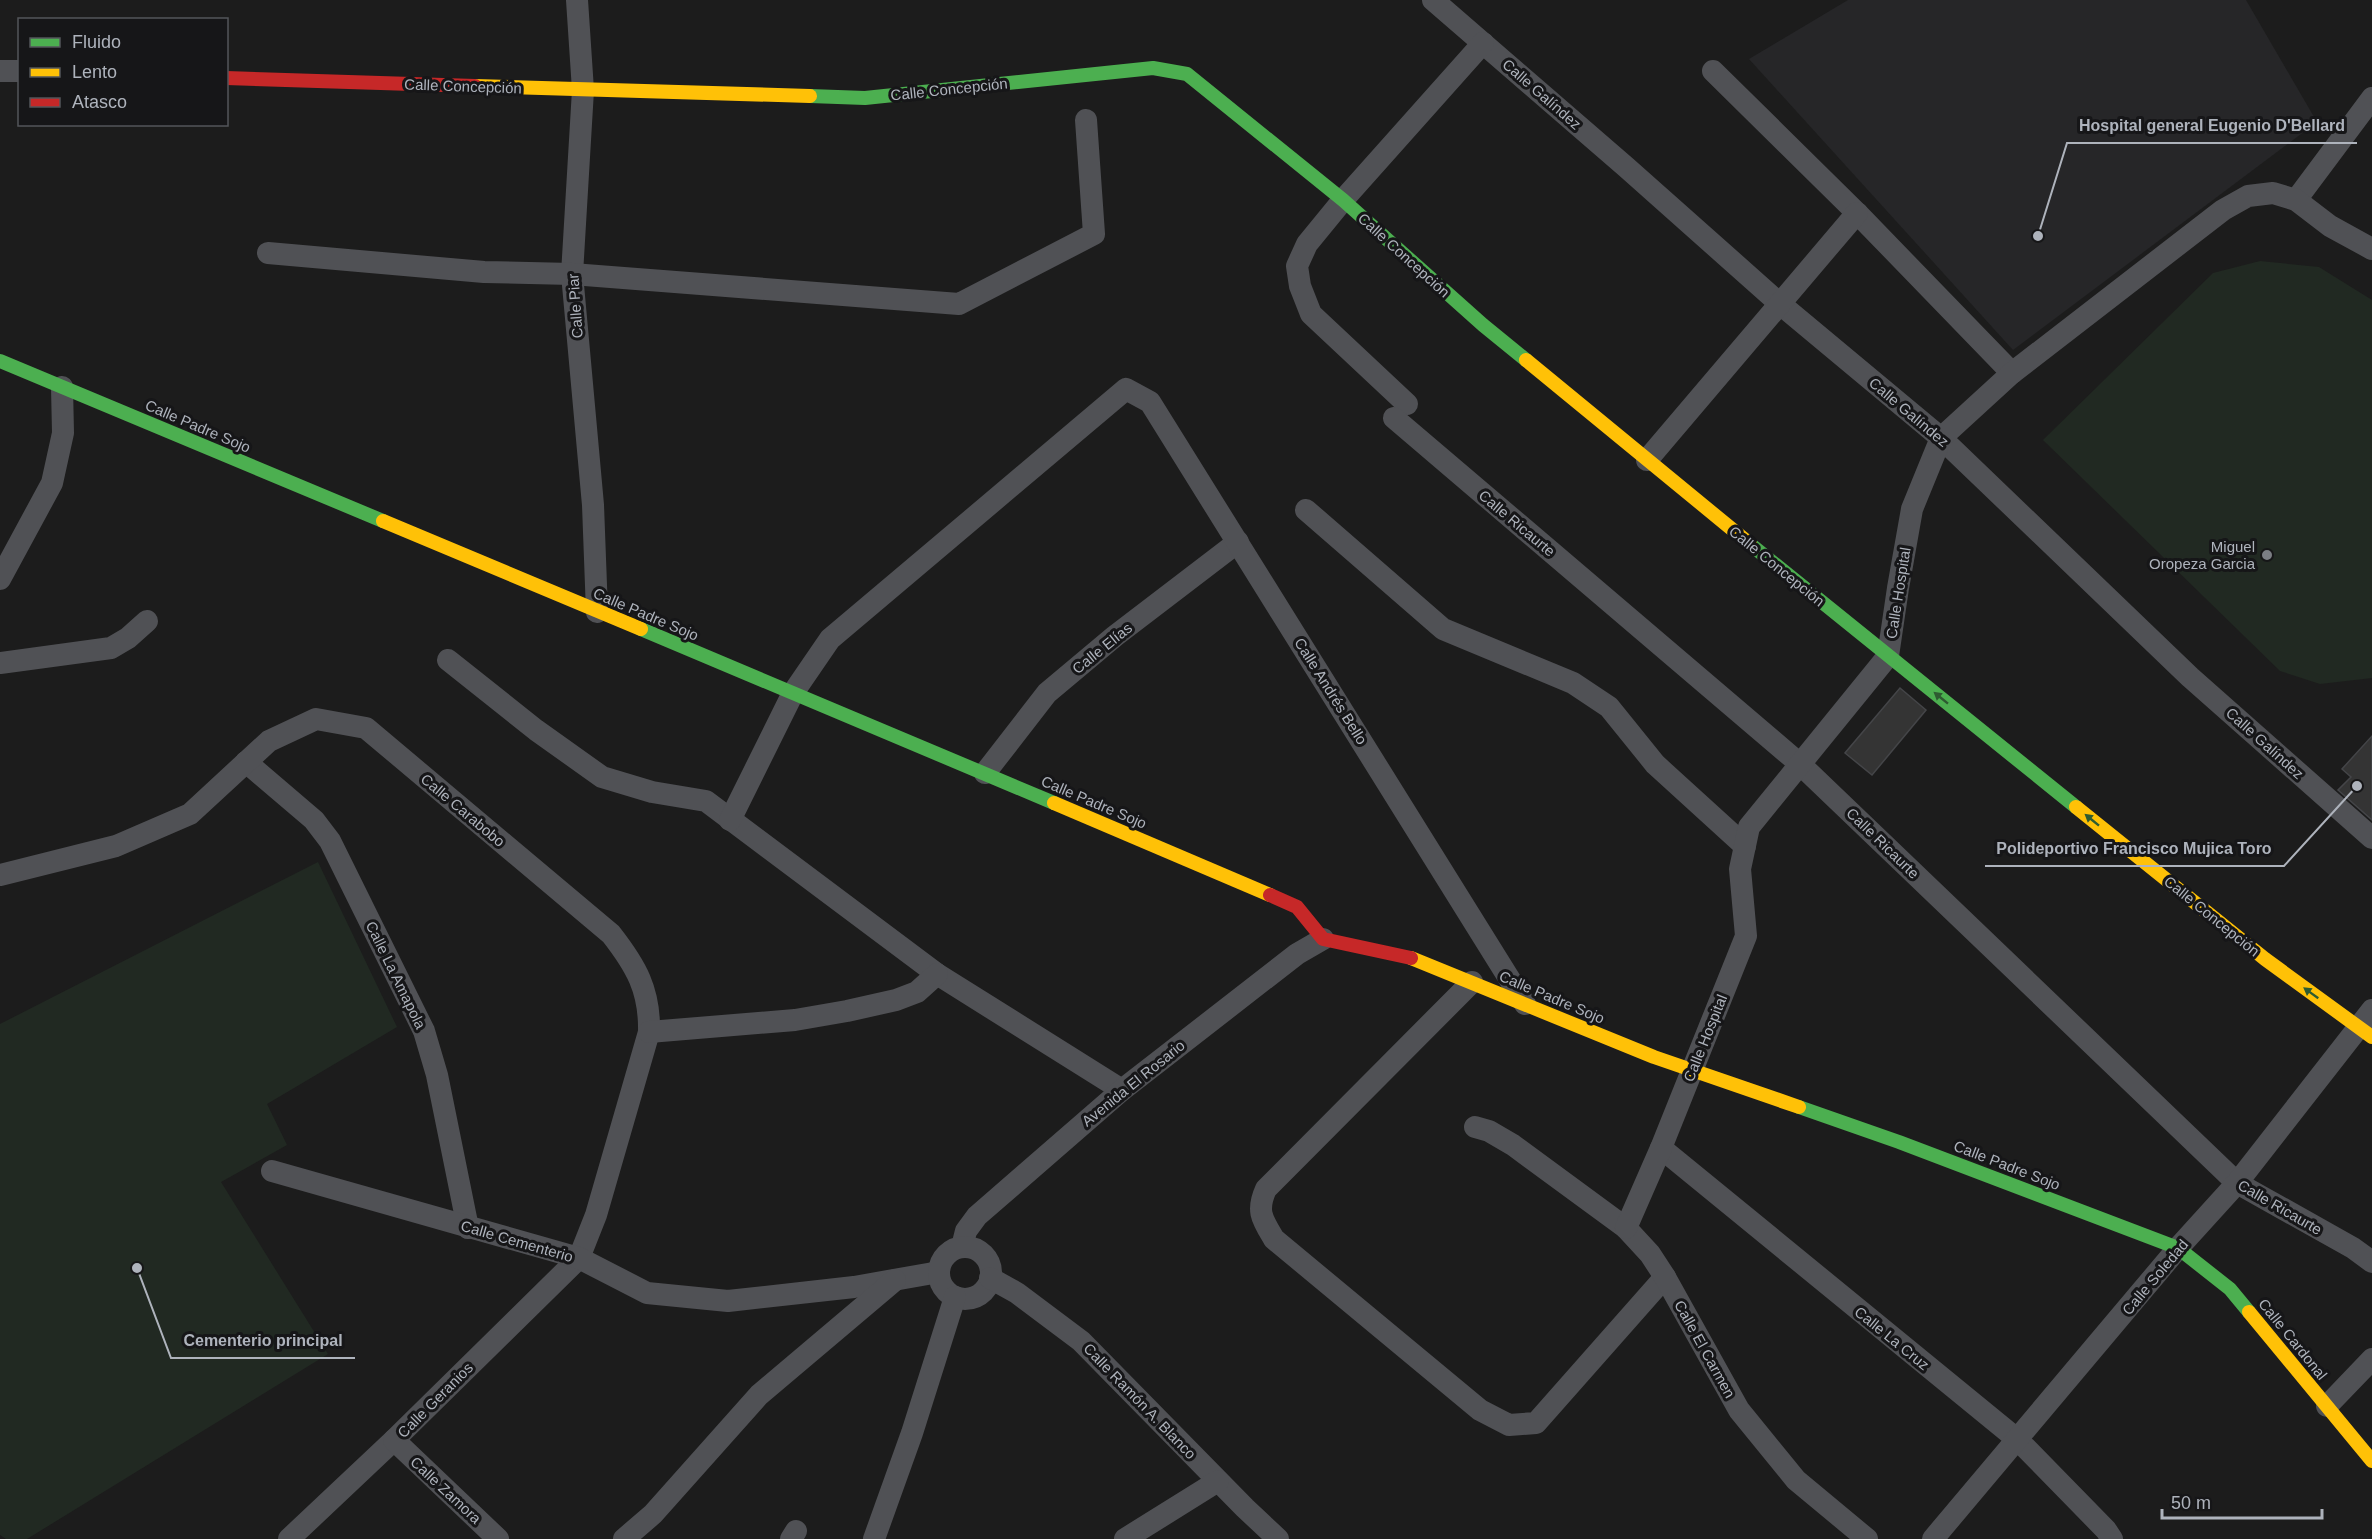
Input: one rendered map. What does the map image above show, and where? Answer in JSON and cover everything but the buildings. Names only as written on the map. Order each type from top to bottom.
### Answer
[{"type":"street","name":"Calle Piar","points":[[577,0],[583,90],[572,274],[593,505],[597,612]]},
{"type":"street","name":"Calle Galíndez","points":[[1433,0],[1626,166],[1779,303],[1941,438],[2190,677],[2372,838]]},
{"type":"street","name":"Calle Ricaurte","points":[[1483,43],[1343,200],[1307,244],[1297,266],[1300,286],[1311,314],[1400,411],[1800,764],[2237,1183],[2354,1248],[2372,1262]]},
{"type":"street","name":"Calle Concepción","points":[[228,78],[865,98],[1153,68],[1186,74],[1343,200],[1483,325],[1888,656],[2265,959],[2368,1025]]},
{"type":"street","points":[[0,71],[18,71]]},
{"type":"street","points":[[1713,71],[1857,213],[2012,373]]},
{"type":"street","points":[[2372,98],[2296,200],[2330,226],[2372,249]]},
{"type":"street","points":[[268,253],[484,272],[572,274],[959,304],[1094,234],[1086,120]]},
{"type":"street","name":"Calle Hospital","points":[[1626,1228],[1661,1148],[1746,936],[1740,868],[1749,827],[1888,656],[1912,509],[1941,438],[2012,373],[2223,210],[2248,196],[2273,193],[2296,200]]},
{"type":"street","points":[[1647,460],[1857,213]]},
{"type":"street","name":"Calle Padre Sojo","points":[[0,361],[985,773],[1297,907],[1323,939],[1419,960],[1654,1057],[1899,1142],[2178,1248]]},
{"type":"street","points":[[0,579],[52,483],[63,433],[62,387]]},
{"type":"street","name":"Calle Andrés Bello","points":[[794,693],[830,639],[1126,389],[1150,402],[1525,1004]]},
{"type":"street","points":[[1306,510],[1443,629],[1573,683],[1609,707],[1655,764],[1745,846]]},
{"type":"street","name":"Calle Elías","points":[[985,773],[1047,693],[1115,636],[1238,542]]},
{"type":"street","points":[[0,663],[111,648],[128,638],[147,621]]},
{"type":"street","points":[[448,660],[602,777],[652,792],[706,801],[937,974],[1122,1090]]},
{"type":"street","points":[[730,820],[794,693]]},
{"type":"street","name":"Calle Carabobo","points":[[0,875],[116,846],[190,814],[269,741],[316,719],[366,728],[611,934],[639,975],[649,1009],[649,1032],[596,1215],[579,1258]]},
{"type":"street","name":"Calle La Amapola","points":[[246,762],[314,820],[330,842],[424,1031],[437,1075],[468,1228]]},
{"type":"street","name":"Avenida El Rosario","points":[[939,1272],[942,1260],[947,1254],[962,1247],[966,1232],[977,1216],[1122,1090],[1298,954],[1323,939]]},
{"type":"street","points":[[649,1032],[795,1020],[847,1011],[896,1000],[917,992],[937,974]]},
{"type":"street","points":[[1472,982],[1266,1189],[1260,1203],[1264,1222],[1274,1239],[1480,1410],[1509,1425],[1536,1423],[1665,1277]]},
{"type":"street","name":"Calle Soledad","points":[[1933,1539],[2178,1248],[2237,1183],[2368,1025]]},
{"type":"street","name":"Calle El Carmen","points":[[1475,1127],[1489,1131],[1540,1163],[1626,1228],[1650,1254],[1665,1277],[1739,1410],[1796,1480],[1867,1539]]},
{"type":"street","name":"Calle La Cruz","points":[[1661,1148],[2018,1440],[2106,1530],[2112,1539]]},
{"type":"street","name":"Calle Cementerio","points":[[272,1171],[579,1258],[647,1293],[728,1301],[854,1287],[939,1272]]},
{"type":"street","points":[[939,1272],[943,1287],[955,1297],[968,1299],[985,1288],[990,1278],[989,1266],[984,1256],[974,1249],[962,1247]]},
{"type":"street","name":"Calle Cardonal","points":[[2178,1248],[2230,1288],[2372,1461]]},
{"type":"street","name":"Calle Geranios","points":[[289,1539],[394,1440],[579,1258]]},
{"type":"street","name":"Calle Ramón A. Blanco","points":[[990,1278],[1017,1293],[1081,1341],[1278,1539]]},
{"type":"street","points":[[624,1539],[653,1514],[759,1395],[896,1279]]},
{"type":"street","points":[[874,1539],[912,1432],[955,1297]]},
{"type":"street","points":[[2327,1406],[2372,1359]]},
{"type":"street","name":"Calle Zamora","points":[[394,1440],[498,1539]]},
{"type":"street","points":[[1125,1539],[1218,1481]]},
{"type":"shaded area","points":[[1848,0],[2246,0],[2317,122],[2013,350],[1749,59]]},
{"type":"shaded area","name":"Miguel Oropeza Garcia","points":[[2260,261],[2319,267],[2372,300],[2372,678],[2320,684],[2280,671],[2043,440],[2213,273]]},
{"type":"shaded area","points":[[318,862],[397,1027],[267,1104],[287,1145],[221,1182],[328,1354],[27,1539],[6,1539],[0,1535],[0,1024]]},
{"type":"traffic: fast","points":[[810,96],[865,98],[1153,68],[1187,74],[1343,200],[1483,325],[1526,360]]},
{"type":"traffic: fast","points":[[0,361],[383,521]]},
{"type":"traffic: fast","points":[[1750,544],[2076,807]]},
{"type":"traffic: fast","points":[[641,629],[1054,803]]},
{"type":"traffic: fast","points":[[1799,1107],[1899,1142],[2178,1248],[2230,1289],[2249,1312]]},
{"type":"traffic: slow","points":[[475,86],[810,96]]},
{"type":"traffic: slow","points":[[1526,360],[1750,544]]},
{"type":"traffic: slow","points":[[383,521],[641,629]]},
{"type":"traffic: slow","points":[[1054,803],[1270,895]]},
{"type":"traffic: slow","points":[[2076,807],[2265,959],[2372,1037]]},
{"type":"traffic: slow","points":[[1411,958],[1654,1057],[1799,1107]]},
{"type":"traffic: slow","points":[[2249,1312],[2372,1461]]},
{"type":"traffic: jam","points":[[228,78],[475,86]]},
{"type":"traffic: jam","points":[[1270,895],[1297,907],[1323,939],[1411,958]]},
{"type":"place","name":"Hospital general Eugenio D'Bellard","points":[[2038,236]]},
{"type":"place","name":"Miguel Oropeza Garcia","points":[[2267,555]]},
{"type":"place","name":"Polideportivo Francisco Mujica Toro","points":[[2357,786]]},
{"type":"place","name":"Cementerio principal","points":[[137,1268]]}]
